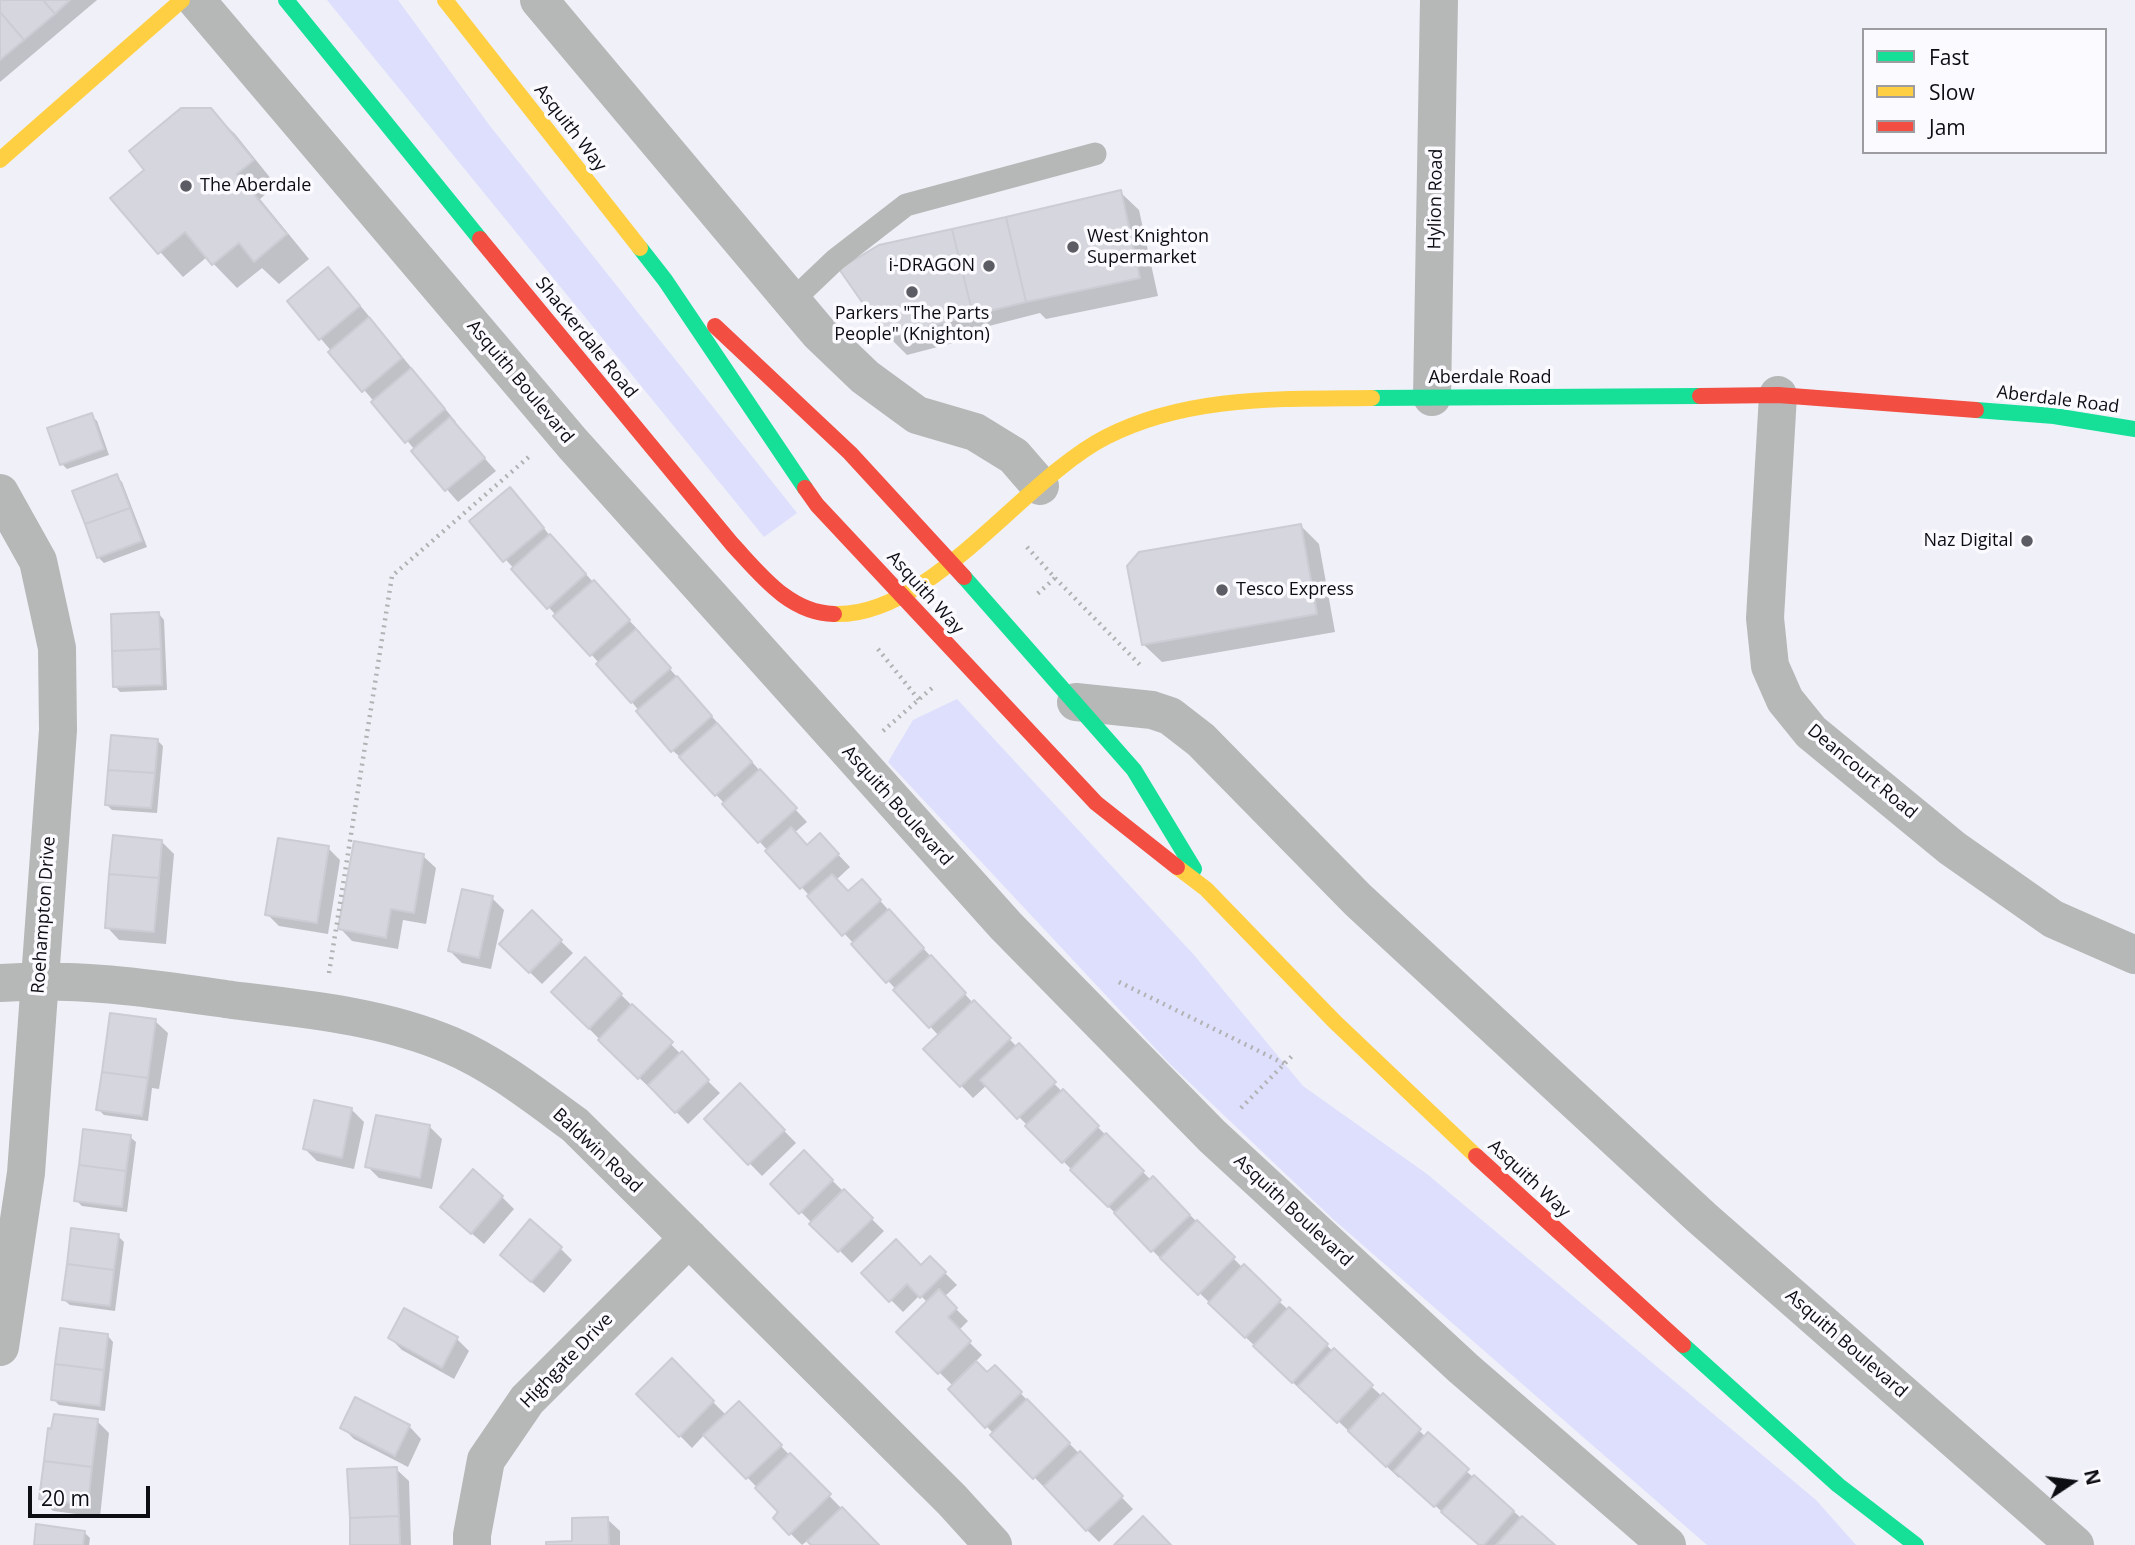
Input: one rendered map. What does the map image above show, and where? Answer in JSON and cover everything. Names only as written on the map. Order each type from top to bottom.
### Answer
[{"type":"main road","points":[[0,160],[182,0]]},
{"type":"main road","name":"Shackerdale Road","points":[[286,0],[616,405],[732,544],[775,590],[800,605],[826,614],[852,615],[878,608],[904,596]]},
{"type":"main road","name":"Asquith Way","points":[[445,0],[665,279],[817,505],[904,596],[961,661],[1097,803],[1206,889],[1334,1021],[1505,1184],[1838,1485],[1916,1545]]},
{"type":"main road","name":"Asquith Way","points":[[665,279],[850,453],[1076,702],[1134,770],[1206,889]]},
{"type":"main road","name":"Aberdale Road","points":[[904,596],[950,563],[1070,460],[1106,437],[1166,414],[1216,404],[1265,399],[1778,395],[2054,416],[2135,429]]},
{"type":"main road","name":"Asquith Way","points":[[1838,1485],[1891,1545]]},
{"type":"street","name":"Asquith Boulevard","points":[[196,0],[560,429],[1006,926],[1212,1136],[1463,1368],[1667,1545]]},
{"type":"street","points":[[539,0],[819,333],[865,377],[917,415],[975,432],[1014,456],[1040,486]]},
{"type":"street","name":"Hylion Road","points":[[1432,397],[1439,0]]},
{"type":"street","name":"Deancourt Road","points":[[1778,395],[1765,618],[1770,666],[1786,700],[1811,732],[1952,848],[2053,919],[2135,955]]},
{"type":"street","name":"Roehampton Drive","points":[[0,493],[38,561],[57,648],[58,730],[26,1173],[0,1347]]},
{"type":"street","name":"Asquith Boulevard","points":[[1076,702],[1152,710],[1171,716],[1201,740],[1358,900],[1692,1209],[2075,1545]]},
{"type":"street","name":"Baldwin Road","points":[[0,982],[99,982],[323,1011],[401,1027],[452,1046],[516,1082],[575,1125],[952,1500],[993,1545]]},
{"type":"street","name":"Highgate Drive","points":[[472,1545],[486,1460],[527,1400],[689,1238]]},
{"type":"lane","points":[[792,301],[835,260],[906,205],[1095,154]]},
{"type":"path","points":[[323,1011],[392,576],[560,429]]},
{"type":"path","points":[[1055,579],[1171,696],[1171,716]]},
{"type":"path","points":[[1115,980],[1285,1064]]},
{"type":"path","points":[[1212,1136],[1294,1054]]},
{"type":"shaded area","points":[[327,0],[398,0],[490,126],[797,513],[764,537]]},
{"type":"shaded area","points":[[957,699],[1194,955],[1303,1086],[1427,1174],[1816,1500],[1856,1545],[1707,1545],[1334,1220],[1170,1064],[888,762],[913,720]]},
{"type":"building","points":[[0,0],[43,0],[55,14],[24,40],[0,12]]},
{"type":"building","points":[[43,0],[70,0],[55,14]]},
{"type":"building","points":[[0,12],[24,40],[0,60]]},
{"type":"building","name":"The Aberdale","points":[[181,108],[211,108],[254,160],[237,174],[287,234],[254,262],[239,243],[212,265],[185,232],[158,254],[110,198],[144,170],[129,151]]},
{"type":"building","name":"West Knighton Supermarket","points":[[1121,190],[1140,278],[1026,302],[1006,217]]},
{"type":"building","name":"i-DRAGON","points":[[1006,217],[1026,302],[973,315],[952,229]]},
{"type":"building","name":"Parkers \"The Parts People\" (Knighton)","points":[[952,229],[973,315],[887,338],[839,269],[879,245]]},
{"type":"building","points":[[328,267],[360,306],[319,340],[287,301]]},
{"type":"building","points":[[369,317],[402,358],[362,392],[328,352]]},
{"type":"building","points":[[411,368],[445,409],[405,443],[371,402]]},
{"type":"building","points":[[92,413],[104,449],[60,465],[47,428]]},
{"type":"building","points":[[450,417],[485,458],[445,491],[411,451]]},
{"type":"building","points":[[117,474],[130,508],[85,524],[72,491]]},
{"type":"building","points":[[510,487],[544,528],[503,562],[469,521]]},
{"type":"building","points":[[130,508],[142,541],[97,558],[85,524]]},
{"type":"building","name":"Tesco Express","points":[[1301,524],[1317,614],[1142,645],[1127,566],[1139,552]]},
{"type":"building","points":[[550,534],[586,574],[547,609],[511,569]]},
{"type":"building","points":[[594,580],[630,620],[590,656],[553,616]]},
{"type":"building","points":[[159,612],[161,649],[112,651],[111,614]]},
{"type":"building","points":[[636,629],[671,668],[631,703],[596,664]]},
{"type":"building","points":[[161,649],[162,685],[113,687],[112,651]]},
{"type":"building","points":[[677,676],[712,716],[671,752],[636,711]]},
{"type":"building","points":[[717,723],[752,762],[715,796],[679,757]]},
{"type":"building","points":[[111,735],[158,739],[155,773],[108,770]]},
{"type":"building","points":[[760,769],[797,808],[758,843],[722,804]]},
{"type":"building","points":[[108,770],[155,773],[151,808],[105,805]]},
{"type":"building","points":[[791,827],[807,845],[820,833],[839,854],[800,889],[765,851]]},
{"type":"building","points":[[113,835],[162,840],[159,878],[109,874]]},
{"type":"building","points":[[278,838],[329,846],[317,923],[265,915]]},
{"type":"building","points":[[354,841],[424,854],[414,913],[391,909],[386,938],[338,929]]},
{"type":"building","points":[[109,874],[159,878],[154,932],[105,928]]},
{"type":"building","points":[[832,874],[848,891],[862,879],[881,900],[842,936],[807,896]]},
{"type":"building","points":[[462,889],[493,896],[479,958],[448,951]]},
{"type":"building","points":[[889,909],[924,948],[886,983],[851,944]]},
{"type":"building","points":[[532,910],[562,940],[529,973],[499,944]]},
{"type":"building","points":[[931,955],[966,993],[929,1028],[893,990]]},
{"type":"building","points":[[585,957],[622,994],[589,1029],[551,992]]},
{"type":"building","points":[[974,1000],[1011,1038],[960,1087],[923,1049]]},
{"type":"building","points":[[632,1004],[673,1042],[638,1079],[598,1040]]},
{"type":"building","points":[[110,1013],[156,1019],[148,1078],[102,1072]]},
{"type":"building","points":[[1019,1043],[1056,1082],[1017,1119],[980,1080]]},
{"type":"building","points":[[682,1051],[709,1080],[675,1113],[648,1085]]},
{"type":"building","points":[[102,1072],[148,1078],[142,1116],[96,1110]]},
{"type":"building","points":[[740,1083],[785,1130],[748,1165],[704,1119]]},
{"type":"building","points":[[1063,1089],[1099,1126],[1062,1163],[1025,1126]]},
{"type":"building","points":[[314,1100],[352,1108],[342,1158],[303,1149]]},
{"type":"building","points":[[376,1115],[430,1125],[420,1178],[365,1167]]},
{"type":"building","points":[[83,1129],[131,1135],[126,1171],[79,1165]]},
{"type":"building","points":[[1106,1133],[1144,1171],[1108,1207],[1070,1170]]},
{"type":"building","points":[[804,1150],[833,1180],[799,1214],[770,1184]]},
{"type":"building","points":[[79,1165],[126,1171],[122,1207],[74,1201]]},
{"type":"building","points":[[473,1169],[503,1196],[471,1234],[440,1207]]},
{"type":"building","points":[[1153,1176],[1190,1215],[1151,1252],[1114,1213]]},
{"type":"building","points":[[844,1189],[873,1218],[838,1252],[809,1224]]},
{"type":"building","points":[[530,1219],[562,1247],[531,1282],[500,1255]]},
{"type":"building","points":[[1197,1220],[1235,1257],[1198,1295],[1160,1258]]},
{"type":"building","points":[[71,1228],[119,1234],[114,1270],[67,1264]]},
{"type":"building","points":[[896,1239],[921,1265],[930,1256],[946,1272],[920,1298],[907,1284],[889,1302],[861,1273]]},
{"type":"building","points":[[67,1264],[114,1270],[110,1306],[62,1300]]},
{"type":"building","points":[[1244,1264],[1281,1300],[1245,1338],[1208,1303]]},
{"type":"building","points":[[939,1289],[957,1308],[948,1317],[971,1341],[938,1374],[896,1332]]},
{"type":"building","points":[[1289,1307],[1328,1344],[1292,1383],[1253,1346]]},
{"type":"building","points":[[404,1308],[458,1337],[442,1368],[388,1338]]},
{"type":"building","points":[[60,1328],[108,1334],[104,1370],[55,1364]]},
{"type":"building","points":[[1334,1348],[1373,1385],[1337,1423],[1298,1386]]},
{"type":"building","points":[[672,1358],[714,1401],[679,1437],[636,1394]]},
{"type":"building","points":[[976,1361],[987,1372],[995,1365],[1022,1392],[985,1428],[948,1389]]},
{"type":"building","points":[[55,1364],[104,1370],[100,1406],[51,1400]]},
{"type":"building","points":[[1383,1393],[1421,1429],[1386,1467],[1348,1431]]},
{"type":"building","points":[[355,1397],[410,1425],[395,1456],[340,1428]]},
{"type":"building","points":[[1027,1399],[1070,1443],[1033,1479],[990,1435]]},
{"type":"building","points":[[739,1401],[782,1445],[746,1479],[703,1435]]},
{"type":"building","points":[[54,1414],[98,1419],[92,1467],[44,1461],[48,1428],[51,1429]]},
{"type":"building","points":[[1428,1432],[1469,1469],[1434,1507],[1394,1471]]},
{"type":"building","points":[[1080,1451],[1123,1496],[1086,1531],[1044,1486]]},
{"type":"building","points":[[790,1453],[831,1494],[789,1535],[773,1518],[778,1512],[755,1488]]},
{"type":"building","points":[[44,1461],[92,1467],[88,1505],[39,1499]]},
{"type":"building","points":[[397,1467],[399,1516],[350,1518],[347,1469]]},
{"type":"building","points":[[1474,1475],[1514,1511],[1484,1545],[1479,1545],[1441,1512]]},
{"type":"building","points":[[842,1507],[879,1545],[811,1545],[807,1541]]},
{"type":"building","points":[[399,1516],[400,1545],[350,1545],[350,1518]]},
{"type":"building","points":[[1143,1516],[1171,1545],[1114,1545]]},
{"type":"building","points":[[1522,1516],[1555,1545],[1496,1545]]},
{"type":"building","points":[[608,1517],[609,1545],[546,1545],[546,1542],[572,1541],[572,1518]]},
{"type":"building","points":[[36,1524],[85,1531],[83,1545],[34,1545]]},
{"type":"traffic: fast","points":[[286,0],[480,239]]},
{"type":"traffic: fast","points":[[640,248],[665,280],[805,488]]},
{"type":"traffic: fast","points":[[1372,398],[1700,396]]},
{"type":"traffic: fast","points":[[1976,410],[2054,416],[2135,429]]},
{"type":"traffic: fast","points":[[964,577],[1134,770],[1194,869]]},
{"type":"traffic: fast","points":[[1683,1345],[1838,1485],[1916,1545]]},
{"type":"traffic: slow","points":[[0,160],[182,0]]},
{"type":"traffic: slow","points":[[445,0],[640,248]]},
{"type":"traffic: slow","points":[[834,614],[870,609],[905,594],[940,571],[1074,457],[1106,437],[1137,423],[1202,406],[1236,402],[1372,398]]},
{"type":"traffic: slow","points":[[1177,867],[1206,889],[1334,1021],[1476,1156]]},
{"type":"traffic: jam","points":[[480,239],[753,567],[789,599],[803,607],[834,614]]},
{"type":"traffic: jam","points":[[715,326],[850,453],[964,577]]},
{"type":"traffic: jam","points":[[1700,396],[1778,395],[1976,410]]},
{"type":"traffic: jam","points":[[805,488],[817,505],[1096,803],[1177,867]]},
{"type":"traffic: jam","points":[[1476,1156],[1683,1345]]},
{"type":"place","name":"The Aberdale","points":[[186,186]]},
{"type":"place","name":"West Knighton Supermarket","points":[[1073,247]]},
{"type":"place","name":"i-DRAGON","points":[[989,266]]},
{"type":"place","name":"Parkers \"The Parts People\" (Knighton)","points":[[912,292]]},
{"type":"place","name":"Naz Digital","points":[[2027,541]]},
{"type":"place","name":"Tesco Express","points":[[1222,590]]}]
